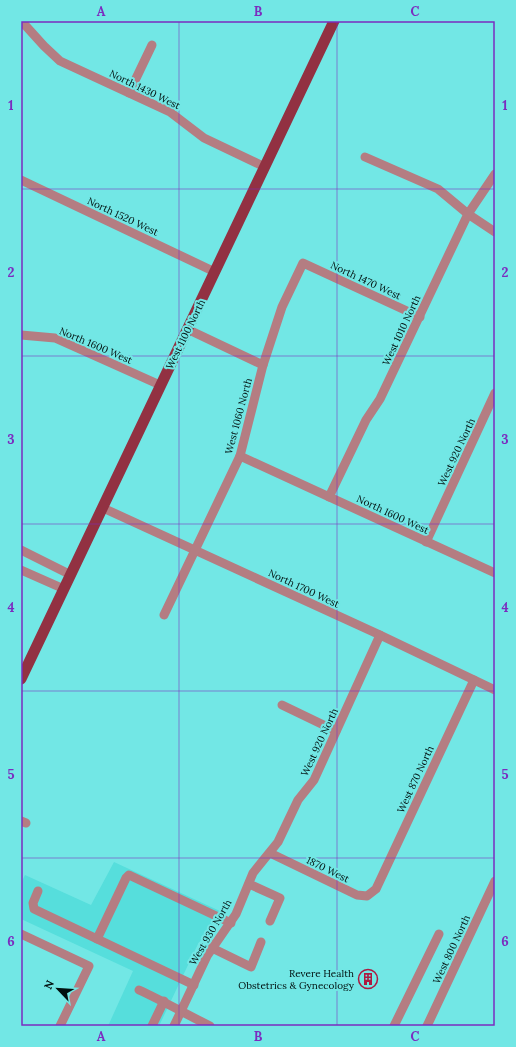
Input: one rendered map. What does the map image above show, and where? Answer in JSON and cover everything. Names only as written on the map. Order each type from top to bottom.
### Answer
[{"type":"main road","name":"West 1100 North","points":[[21,678],[334,21]]},
{"type":"street","name":"North 1430 West","points":[[22,26],[60,61],[170,112],[204,138],[265,167]]},
{"type":"street","points":[[129,92],[152,45]]},
{"type":"street","points":[[365,157],[438,189],[468,214],[495,232]]},
{"type":"street","name":"West 1010 North","points":[[329,497],[366,420],[380,400],[468,214],[495,174]]},
{"type":"street","name":"North 1520 West","points":[[21,180],[215,272]]},
{"type":"street","name":"North 1470 West","points":[[303,263],[420,317]]},
{"type":"street","name":"West 1060 North","points":[[164,616],[240,456],[263,365],[282,307],[303,263]]},
{"type":"street","points":[[188,329],[263,365]]},
{"type":"street","name":"North 1600 West","points":[[21,335],[55,338],[160,386]]},
{"type":"street","name":"West 920 North","points":[[426,542],[495,393]]},
{"type":"street","name":"North 1600 West","points":[[240,456],[495,573]]},
{"type":"street","name":"North 1700 West","points":[[103,508],[380,635],[495,690]]},
{"type":"street","points":[[21,550],[71,575]]},
{"type":"street","points":[[21,570],[64,589]]},
{"type":"street","name":"West 920 North","points":[[270,853],[278,842],[298,800],[314,780],[380,635]]},
{"type":"street","name":"West 870 North","points":[[376,889],[474,680]]},
{"type":"street","points":[[282,705],[336,731]]},
{"type":"street","name":"1870 West","points":[[270,853],[357,895],[367,896],[376,889]]},
{"type":"street","name":"West 930 North","points":[[174,1026],[212,948],[231,923],[253,873],[270,853]]},
{"type":"street","points":[[97,939],[126,878],[129,875],[231,923]]},
{"type":"street","name":"West 800 North","points":[[427,1026],[495,881]]},
{"type":"street","points":[[249,884],[280,898],[270,921]]},
{"type":"street","points":[[38,891],[33,903],[34,909],[194,985]]},
{"type":"street","points":[[21,934],[89,966],[60,1026]]},
{"type":"street","points":[[394,1026],[439,934]]},
{"type":"street","points":[[212,948],[251,967],[261,942]]},
{"type":"street","points":[[139,990],[164,1001],[181,1012],[210,1026]]},
{"type":"street","points":[[152,1026],[164,1001]]},
{"type":"shaded area","points":[[114,862],[222,912],[198,944],[159,1026],[108,1026],[133,971],[21,919],[21,883],[25,875],[91,905]]},
{"type":"place","name":"Revere Health Obstetrics & Gynecology","points":[[368,979]]}]
